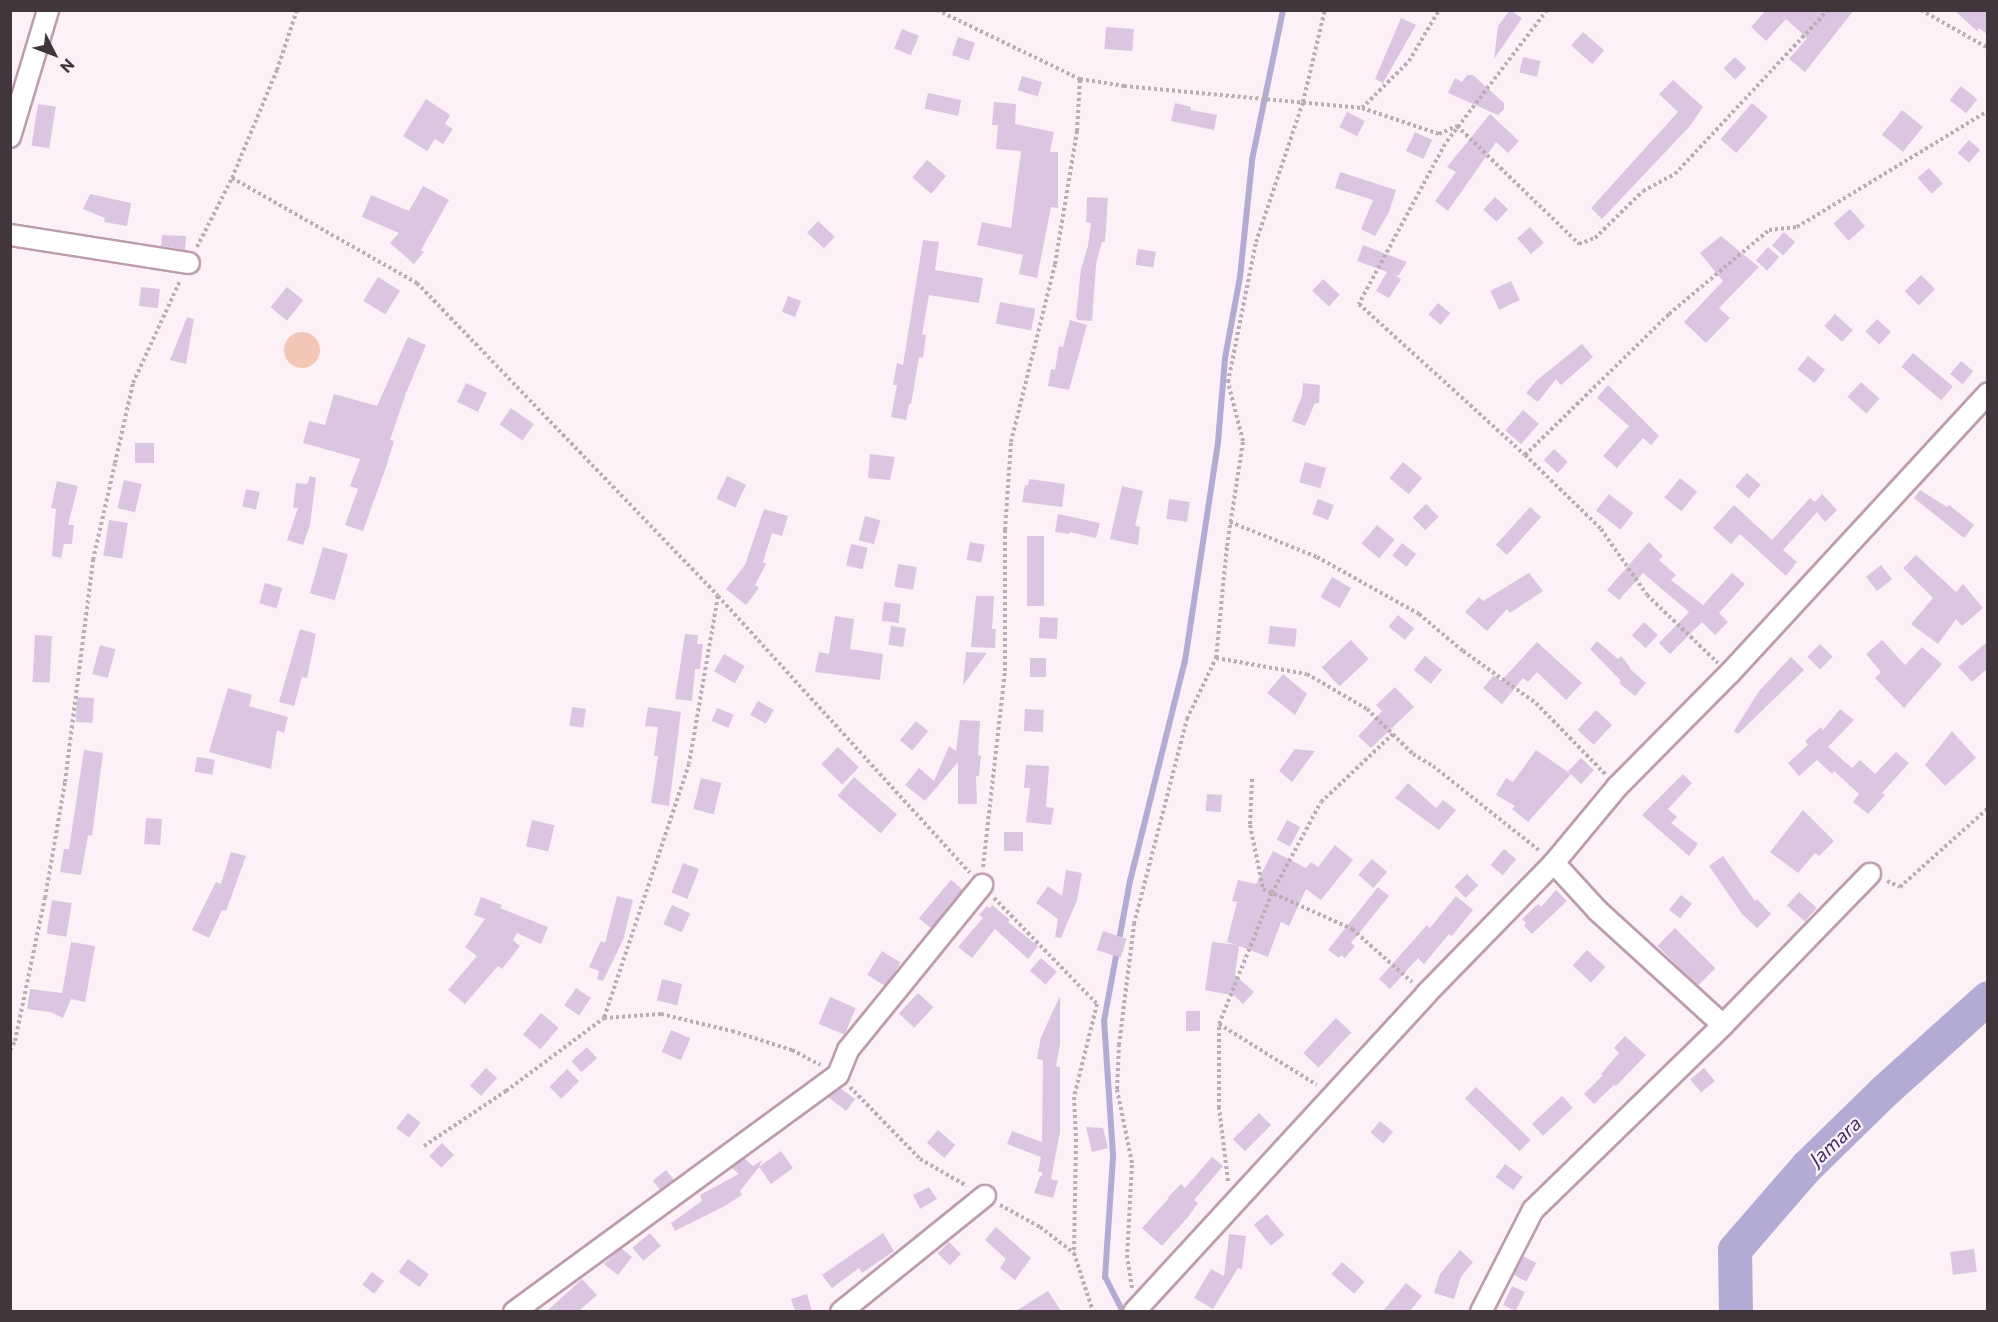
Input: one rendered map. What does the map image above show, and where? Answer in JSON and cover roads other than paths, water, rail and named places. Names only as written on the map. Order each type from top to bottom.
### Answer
[{"type":"street","points":[[10,137],[48,10]]},
{"type":"street","points":[[10,235],[189,263]]},
{"type":"street","points":[[1135,1310],[1426,994],[1554,863],[1617,787],[1729,674],[1988,393]]},
{"type":"street","points":[[1554,863],[1598,910],[1723,1025]]},
{"type":"street","points":[[1481,1311],[1533,1210],[1723,1025],[1870,874]]},
{"type":"street","points":[[514,1311],[838,1075],[848,1050],[982,885]]},
{"type":"street","points":[[841,1311],[985,1196]]},
{"type":"waterway","points":[[1123,1312],[1105,1277],[1113,1155],[1104,1021],[1130,881],[1185,661],[1218,442],[1225,358],[1240,277],[1252,160],[1283,10]]},
{"type":"waterway","name":"Jamara","points":[[1736,1312],[1735,1250],[1807,1167],[1886,1090],[1988,998]]}]
